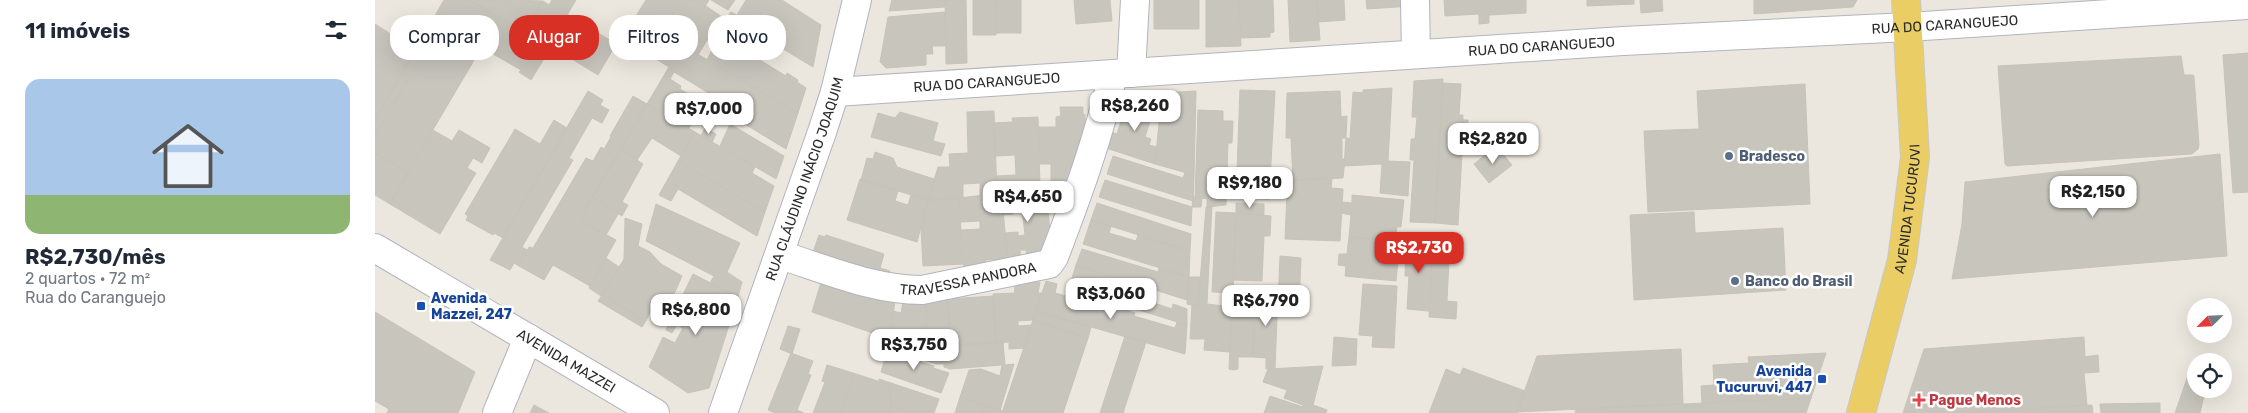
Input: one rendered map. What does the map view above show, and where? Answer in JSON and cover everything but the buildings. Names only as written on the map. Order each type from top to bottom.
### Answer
[{"type":"main road","name":"AVENIDA TUCURUVI","points":[[1861,413],[1902,260],[1914,166],[1907,0]]},
{"type":"street","name":"RUA CLÁUDINO INÁCIO JOAQUIM","points":[[723,413],[780,255],[835,92],[857,0]]},
{"type":"street","points":[[1122,73],[1135,0]]},
{"type":"street","points":[[1415,0],[1416,54]]},
{"type":"street","name":"RUA DO CARANGUEJO","points":[[835,92],[1623,41],[1908,27],[2248,5]]},
{"type":"street","name":"TRAVESSA PANDORA","points":[[780,255],[876,285],[901,290],[922,290],[1049,264],[1054,257],[1079,192],[1104,114],[1122,73]]},
{"type":"street","name":"AVENIDA MAZZEI","points":[[375,248],[655,413]]},
{"type":"street","points":[[497,413],[528,338]]},
{"type":"place","name":"Bradesco","points":[[1729,156]]},
{"type":"place","name":"Banco do Brasil","points":[[1735,281]]},
{"type":"place","name":"Avenida Mazzei, 247","points":[[421,306]]},
{"type":"place","name":"Avenida Tucuruvi, 447","points":[[1822,379]]},
{"type":"place","name":"Pague Menos","points":[[1919,400]]}]
